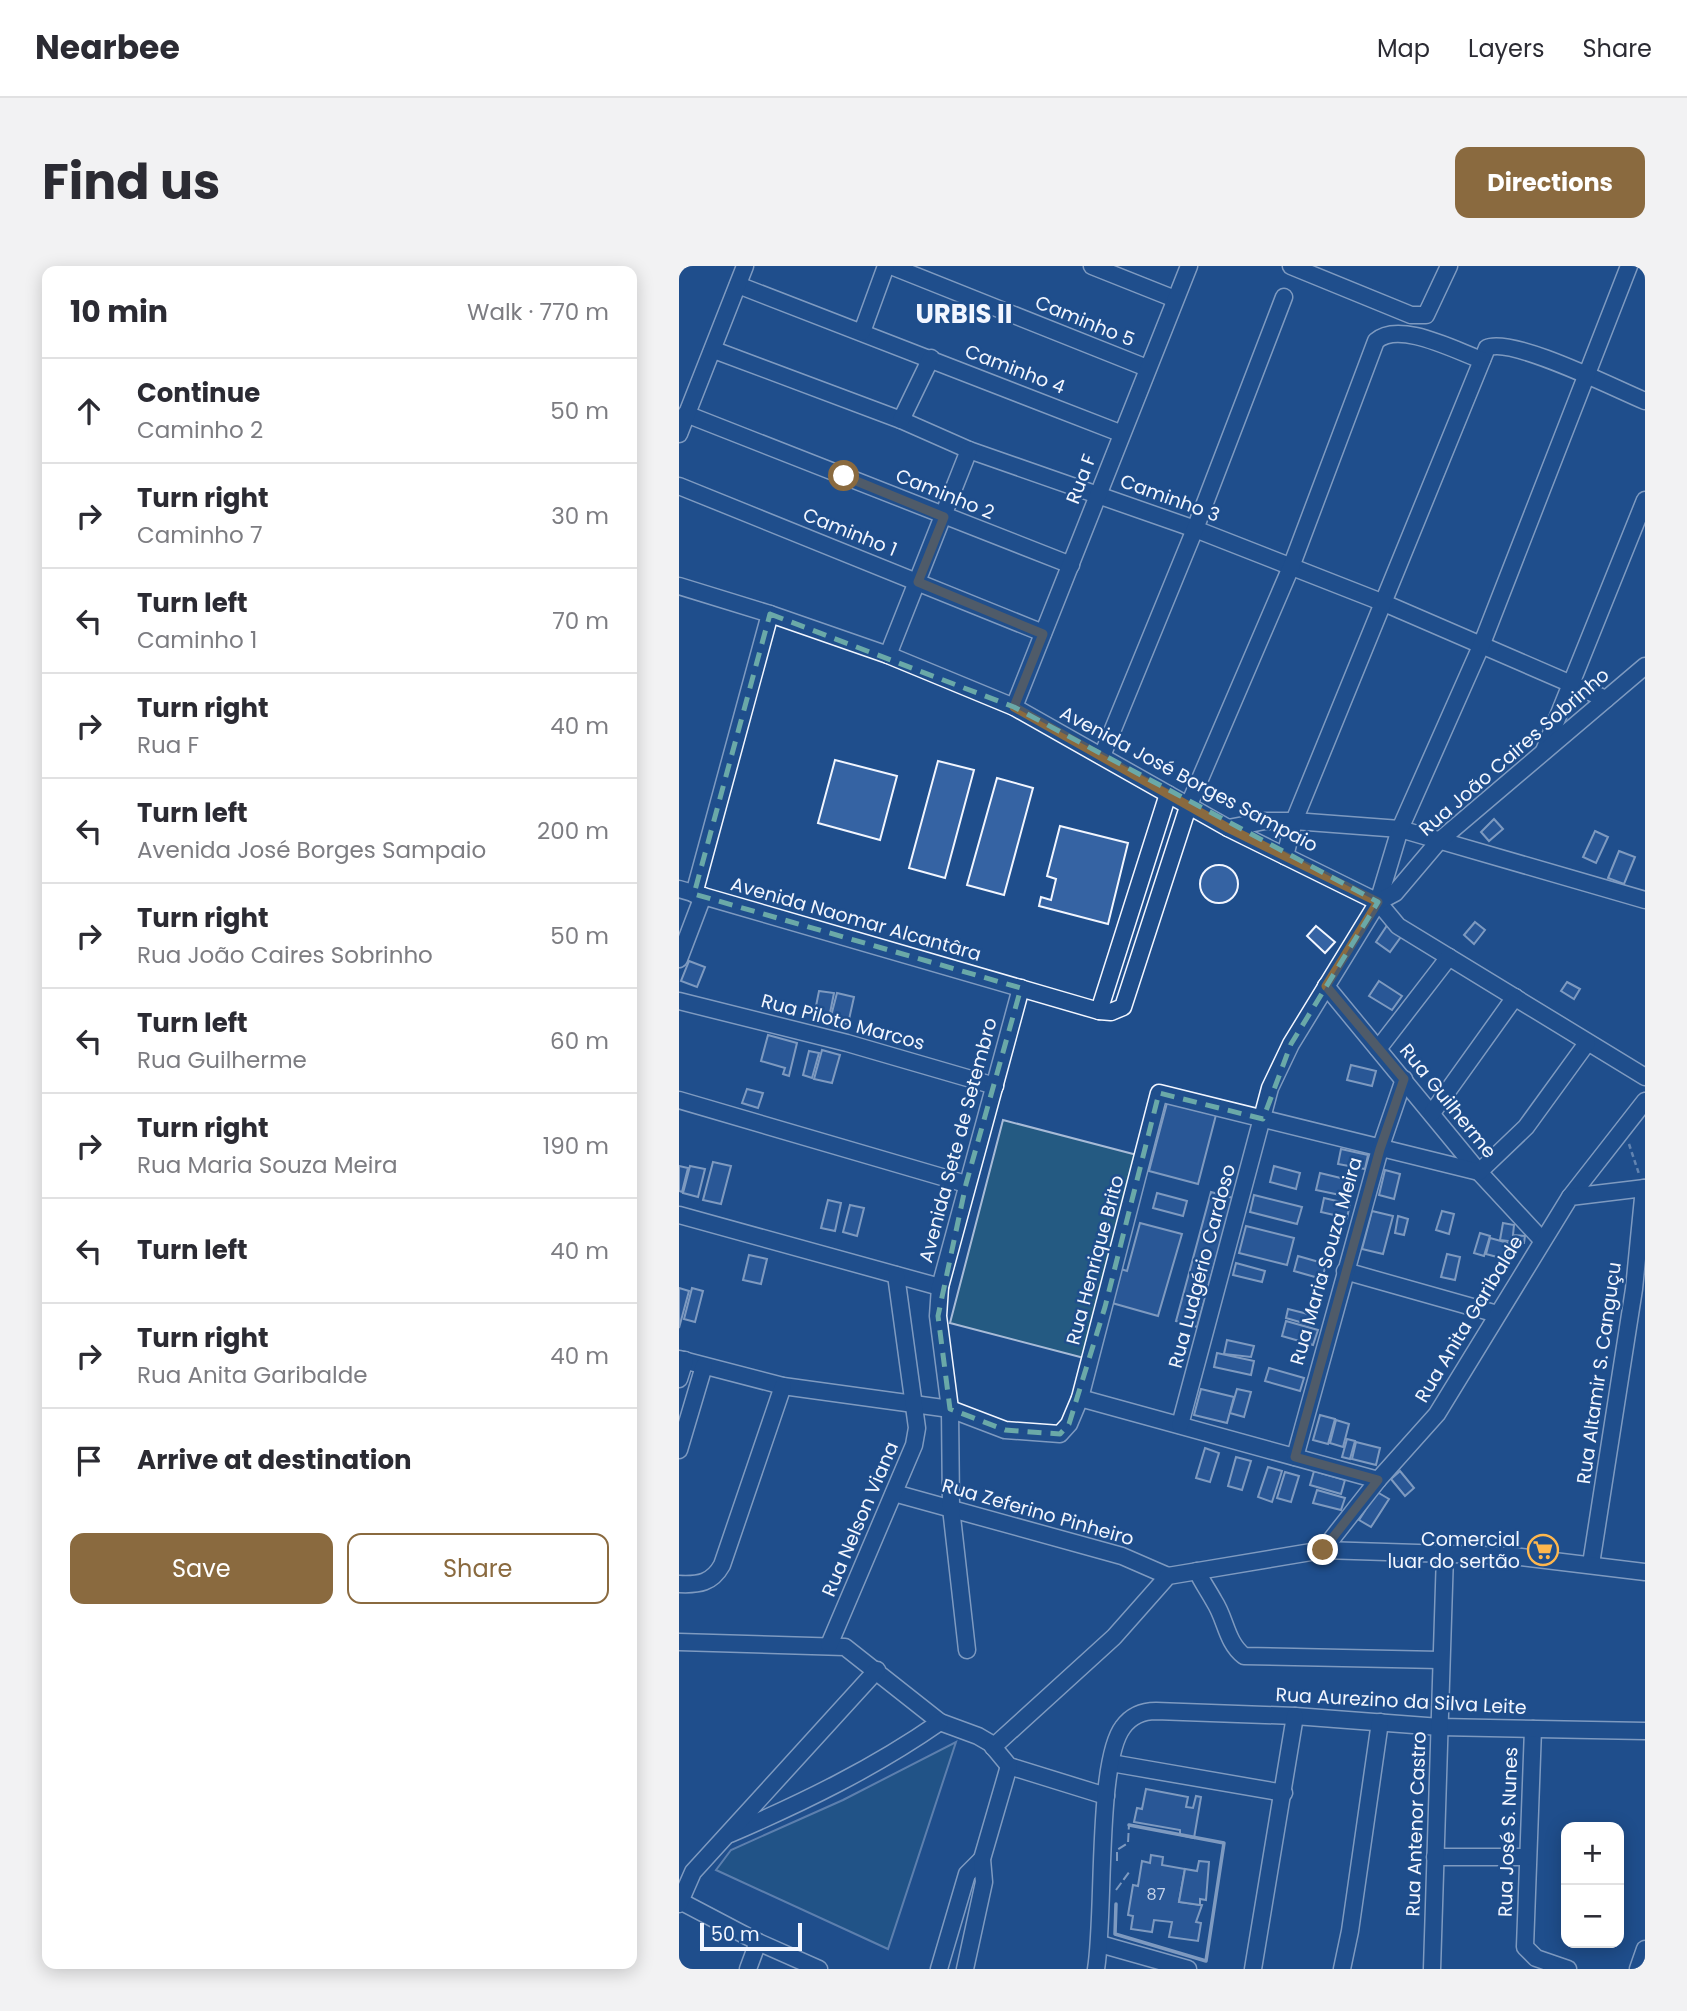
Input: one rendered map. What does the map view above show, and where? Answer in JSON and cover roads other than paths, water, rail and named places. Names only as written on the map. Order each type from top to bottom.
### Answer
[{"type":"street","points":[[679,434],[745,266]]},
{"type":"street","points":[[862,332],[889,266]]},
{"type":"street","name":"Caminho 5","points":[[889,266],[1147,368]]},
{"type":"street","points":[[1091,266],[1175,299]]},
{"type":"street","name":"Rua F","points":[[1014,707],[1189,266]]},
{"type":"street","points":[[1291,266],[1411,315],[1426,315],[1449,266]]},
{"type":"street","points":[[1378,902],[1400,829],[1481,646],[1629,266]]},
{"type":"street","name":"Caminho 4","points":[[738,285],[1121,433]]},
{"type":"street","points":[[1102,756],[1195,529],[1284,297]]},
{"type":"street","points":[[1021,988],[1099,1011],[1111,1013],[1123,1007],[1188,807],[1291,567],[1376,341],[1382,335],[1394,333],[1416,336],[1482,360]]},
{"type":"street","points":[[1285,856],[1294,821],[1487,348],[1505,345],[1645,401]]},
{"type":"street","name":"Caminho 3","points":[[714,350],[901,420],[969,450],[1195,529],[1384,603],[1607,699]]},
{"type":"street","points":[[901,420],[931,359]]},
{"type":"street","name":"Caminho 2","points":[[686,414],[1071,565]]},
{"type":"street","points":[[888,655],[969,450]]},
{"type":"street","name":"Caminho 1","points":[[679,486],[1043,634]]},
{"type":"street","points":[[1543,754],[1645,500]]},
{"type":"street","name":"Avenida José Borges Sampaio","points":[[679,586],[888,655],[1014,707],[1188,807],[1378,902],[1398,926],[1645,1077]]},
{"type":"street","points":[[679,959],[692,893],[770,614]]},
{"type":"street","name":"Rua João Caires Sobrinho","points":[[1263,1119],[1270,1088],[1291,1044],[1378,902],[1395,893],[1439,841],[1645,666]]},
{"type":"street","points":[[1099,1011],[1168,794]]},
{"type":"street","points":[[1228,828],[1265,821],[1294,821],[1400,829],[1645,900]]},
{"type":"street","name":"Avenida Naomar Alcantâra","points":[[692,893],[1021,988]]},
{"type":"street","points":[[1378,1049],[1449,957]]},
{"type":"street","name":"Rua Guilherme","points":[[1326,986],[1479,1172],[1542,1240]]},
{"type":"street","name":"Avenida Sete de Setembro","points":[[967,1650],[951,1508],[950,1409],[938,1317],[940,1287],[1021,988]]},
{"type":"street","points":[[1432,1113],[1515,997]]},
{"type":"street","name":"Rua Piloto Marcos","points":[[679,1001],[847,1043],[995,1086]]},
{"type":"street","points":[[1263,1119],[1479,1172],[1526,1127],[1587,1043]]},
{"type":"street","name":"Rua Maria Souza Meira","points":[[1295,1457],[1345,1270],[1380,1149],[1404,1079]]},
{"type":"street","name":"Rua Henrique Brito","points":[[950,1409],[1005,1430],[1060,1434],[1069,1424],[1080,1398],[1159,1093],[1263,1119]]},
{"type":"street","points":[[679,1100],[966,1184]]},
{"type":"street","name":"Rua Anita Garibalde","points":[[1323,1550],[1378,1480],[1437,1414],[1570,1197],[1645,1101]]},
{"type":"street","name":"Rua Ludgério Cardoso","points":[[1180,1425],[1263,1119]]},
{"type":"street","points":[[1570,1197],[1644,1188]]},
{"type":"street","name":"Rua Altamir S. Canguçu","points":[[1591,1564],[1634,1289],[1644,1188]]},
{"type":"street","points":[[679,1215],[940,1287]]},
{"type":"street","points":[[1345,1270],[1497,1314]]},
{"type":"street","name":"Rua Nelson Viana","points":[[837,1646],[914,1445],[917,1428],[895,1275]]},
{"type":"street","points":[[679,1380],[682,1359],[783,1386],[950,1409]]},
{"type":"street","points":[[679,1450],[704,1366]]},
{"type":"street","points":[[679,1584],[706,1583],[716,1576],[722,1565],[783,1386]]},
{"type":"street","points":[[1080,1398],[1378,1480]]},
{"type":"street","name":"Rua Zeferino Pinheiro","points":[[894,1493],[1122,1556],[1168,1576]]},
{"type":"street","points":[[993,1747],[1114,1637],[1168,1576],[1323,1550],[1513,1556],[1645,1572]]},
{"type":"street","name":"Rua Antenor Castro","points":[[1432,1969],[1445,1554]]},
{"type":"street","points":[[1197,1571],[1205,1590],[1215,1601],[1234,1648],[1244,1656],[1440,1660]]},
{"type":"street","points":[[679,1642],[837,1646],[877,1670],[940,1722],[978,1736],[993,1747],[1009,1766],[1106,1796]]},
{"type":"street","points":[[818,1969],[680,1903],[693,1872],[877,1670]]},
{"type":"street","name":"Rua Aurezino da Silva Leite","points":[[1111,1763],[1121,1729],[1133,1717],[1156,1712],[1295,1716],[1440,1727],[1645,1731]]},
{"type":"street","points":[[1254,1969],[1295,1716]]},
{"type":"street","points":[[723,1837],[828,1791],[899,1750],[940,1722]]},
{"type":"street","points":[[1342,1969],[1350,1931],[1380,1722]]},
{"type":"street","name":"Rua José S. Nunes","points":[[1533,1729],[1525,1947],[1536,1958],[1569,1969]]},
{"type":"street","points":[[1096,1969],[1100,1944],[1106,1796],[1111,1763],[1284,1793]]},
{"type":"street","points":[[965,1969],[984,1882],[982,1858],[1009,1766]]},
{"type":"street","points":[[1435,1857],[1527,1857]]},
{"type":"street","points":[[939,1969],[967,1874],[982,1858]]},
{"type":"street","points":[[679,1863],[693,1872]]},
{"type":"street","points":[[748,1969],[758,1942]]},
{"type":"street","points":[[1100,1944],[1188,1969]]},
{"type":"street","points":[[1638,1969],[1645,1949]]},
{"type":"place","name":"Comercial luar do sertão","points":[[1543,1550]]},
{"type":"district","name":"URBIS II","points":[[964,314]]}]
